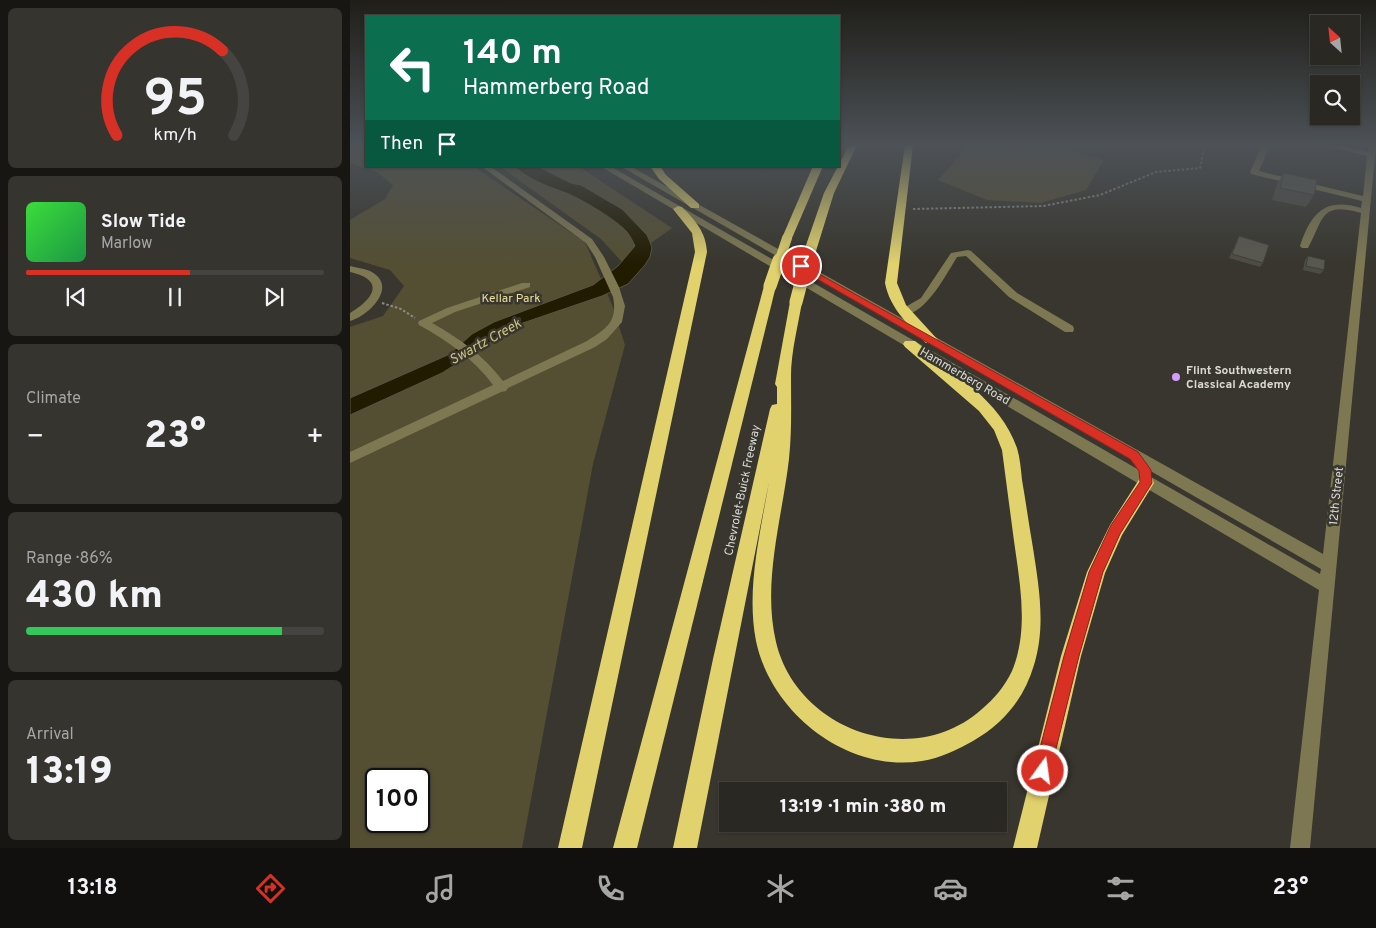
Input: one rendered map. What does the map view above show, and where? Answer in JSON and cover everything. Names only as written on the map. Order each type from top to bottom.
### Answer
[{"type":"highway","points":[[570,848],[701,252],[701,240],[696,228],[686,208],[668,185]]},
{"type":"highway","points":[[787,237],[799,185]]},
{"type":"highway","name":"Chevrolet-Buick Freeway","points":[[625,848],[770,286],[787,237],[810,185]]},
{"type":"highway","name":"Chevrolet-Buick Freeway","points":[[685,848],[723,659],[784,376],[796,302],[810,251],[834,185]]},
{"type":"highway","points":[[904,185],[891,283],[894,297],[904,312],[931,340]]},
{"type":"highway","points":[[784,376],[783,436],[767,550],[763,604],[766,639],[774,664],[785,687],[801,706],[818,723],[838,735],[860,745],[881,749],[905,752],[929,748],[950,742],[970,732],[1002,706],[1022,673],[1031,626],[1032,603],[1013,463],[1006,438],[993,417],[984,407],[910,344]]},
{"type":"highway","points":[[1025,848],[1069,666],[1096,572],[1116,530],[1146,483]]},
{"type":"street","points":[[350,458],[502,388],[591,344],[616,324],[621,311],[616,292],[589,241],[511,185]]},
{"type":"street","name":"Hammerberg Road","points":[[640,185],[931,340],[1328,565]]},
{"type":"street","name":"Hammerberg Road","points":[[651,185],[686,208],[910,344],[1326,586]]},
{"type":"street","points":[[1295,185],[1366,206]]},
{"type":"street","name":"12th Street","points":[[1300,848],[1368,185]]},
{"type":"street","points":[[1305,246],[1313,223],[1323,213],[1338,206],[1366,206]]},
{"type":"street","points":[[904,312],[925,300],[954,254],[968,253],[1013,295],[1069,329]]},
{"type":"street","points":[[350,269],[365,271],[376,279],[378,288],[376,303],[350,318]]},
{"type":"street","points":[[423,323],[452,310],[526,285]]},
{"type":"street","points":[[423,323],[455,341],[491,372],[502,388]]},
{"type":"street","points":[[1134,455],[1145,470],[1146,483]]},
{"type":"path","points":[[912,217],[913,207],[1043,206],[1100,195],[1125,185]]},
{"type":"path","points":[[376,303],[401,309],[423,323]]},
{"type":"green space","name":"Kellar Park","points":[[392,185],[500,185],[585,242],[613,307],[625,345],[593,464],[522,848],[350,848],[350,327],[383,316],[404,286],[390,270],[350,258],[350,220],[385,199]]},
{"type":"green space","points":[[525,185],[606,185],[672,228],[623,263],[601,239]]},
{"type":"green space","points":[[949,185],[1089,185],[1086,190],[1041,203],[987,200]]},
{"type":"water","name":"Swartz Creek","points":[[546,185],[581,185],[622,209],[647,235],[650,242],[652,248],[650,257],[645,265],[628,284],[602,296],[517,325],[442,373],[350,415],[350,398],[450,354],[472,334],[494,322],[593,285],[618,266],[635,246],[627,232],[607,216],[572,196]]},
{"type":"building","points":[[1281,185],[1316,185],[1314,195],[1280,188]]},
{"type":"building","points":[[1239,236],[1269,245],[1263,263],[1232,254]]},
{"type":"building","points":[[1308,256],[1325,260],[1324,270],[1306,266]]},
{"type":"place","name":"Flint Southwestern Classical Academy","points":[[1176,377]]},
{"type":"route","points":[[801,266],[1134,455],[1145,470],[1147,476],[1146,483],[1125,514],[1104,551],[1096,572],[1071,656],[1043,771]]}]
